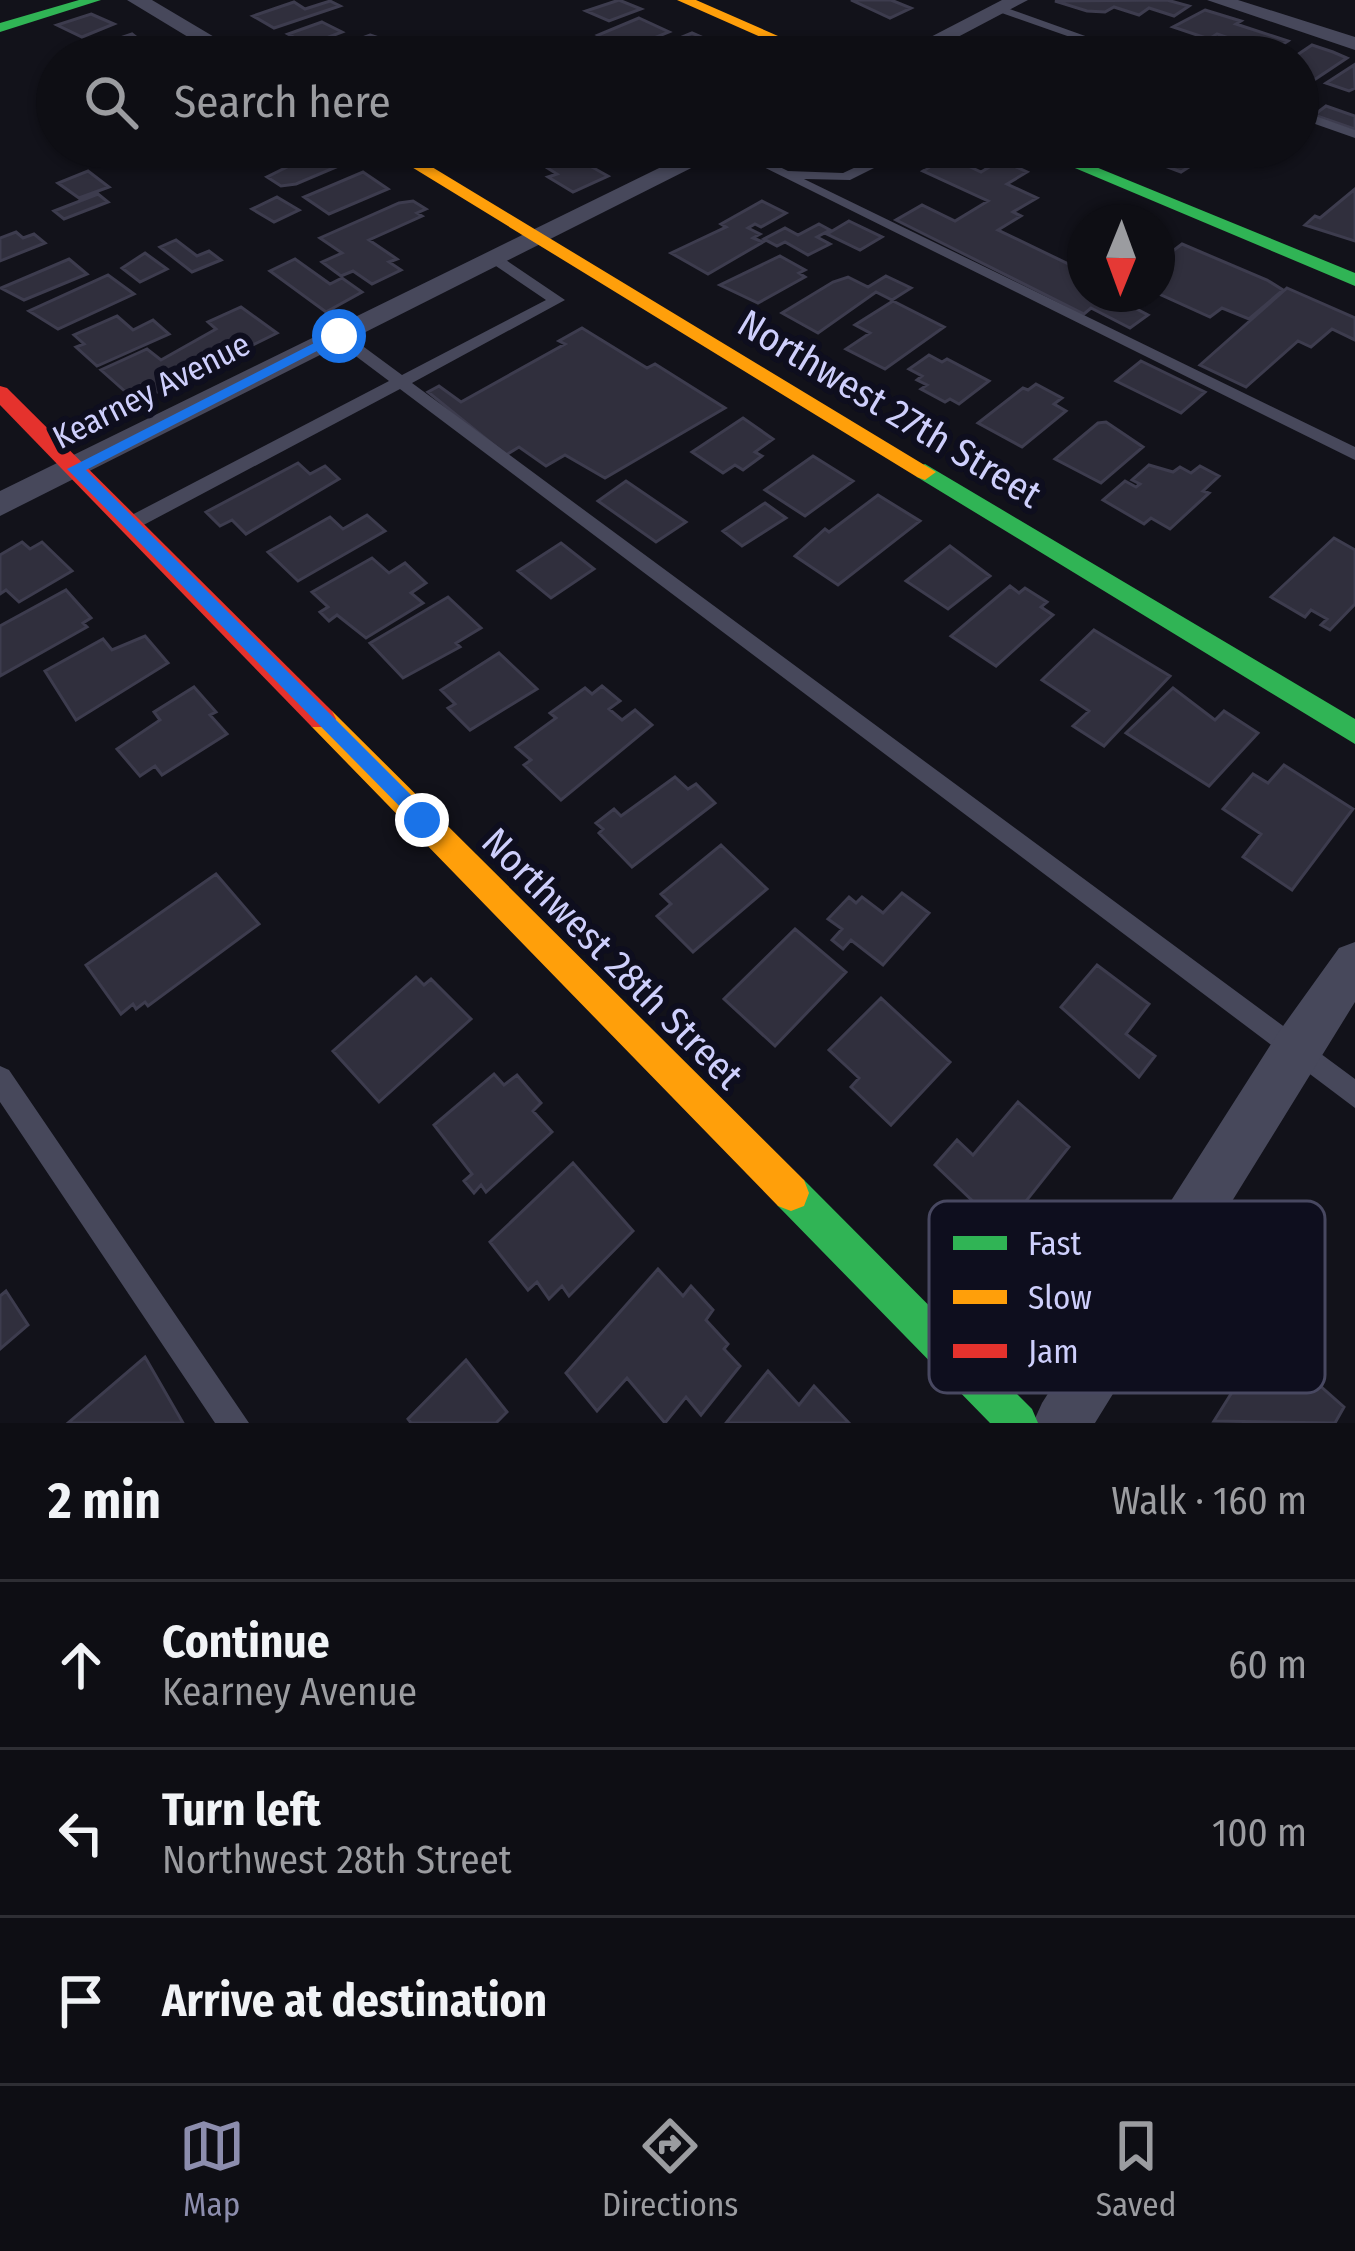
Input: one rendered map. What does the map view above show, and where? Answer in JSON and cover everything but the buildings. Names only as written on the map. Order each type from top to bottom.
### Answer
[{"type":"street","points":[[0,6],[21,0]]},
{"type":"street","points":[[0,28],[94,0]]},
{"type":"street","points":[[137,0],[200,36]]},
{"type":"street","points":[[684,0],[769,36]]},
{"type":"street","points":[[1217,0],[1355,44]]},
{"type":"street","points":[[945,36],[1009,4]]},
{"type":"street","name":"Northwest 27th Street","points":[[421,168],[1355,733]]},
{"type":"street","name":"Kearney Avenue","points":[[0,506],[681,168]]},
{"type":"street","points":[[1084,168],[1355,280]]},
{"type":"street","name":"Northwest 28th Street","points":[[0,393],[929,1333]]},
{"type":"street","points":[[1200,1201],[1294,1050],[1355,963]]},
{"type":"street","name":"Northwest 28th Street","points":[[988,1393],[1018,1423]]},
{"type":"street","points":[[1062,1423],[1081,1393]]},
{"type":"lane","points":[[1009,4],[1087,36]]},
{"type":"lane","points":[[1319,121],[1355,134]]},
{"type":"lane","points":[[771,168],[1355,454]]},
{"type":"lane","points":[[784,174],[845,177],[864,168]]},
{"type":"lane","points":[[130,524],[557,300],[495,259]]},
{"type":"lane","points":[[339,336],[1355,1095]]},
{"type":"lane","points":[[0,1079],[233,1423]]},
{"type":"traffic: fast","points":[[0,28],[94,0]]},
{"type":"traffic: fast","points":[[1084,168],[1355,280]]},
{"type":"traffic: fast","points":[[925,472],[1355,733]]},
{"type":"traffic: fast","points":[[791,1193],[929,1333]]},
{"type":"traffic: fast","points":[[988,1393],[1018,1423]]},
{"type":"traffic: slow","points":[[684,0],[769,36]]},
{"type":"traffic: slow","points":[[422,168],[925,472]]},
{"type":"traffic: slow","points":[[322,719],[791,1193]]},
{"type":"traffic: jam","points":[[0,393],[322,719]]},
{"type":"route","points":[[339,336],[75,469],[422,820]]}]
